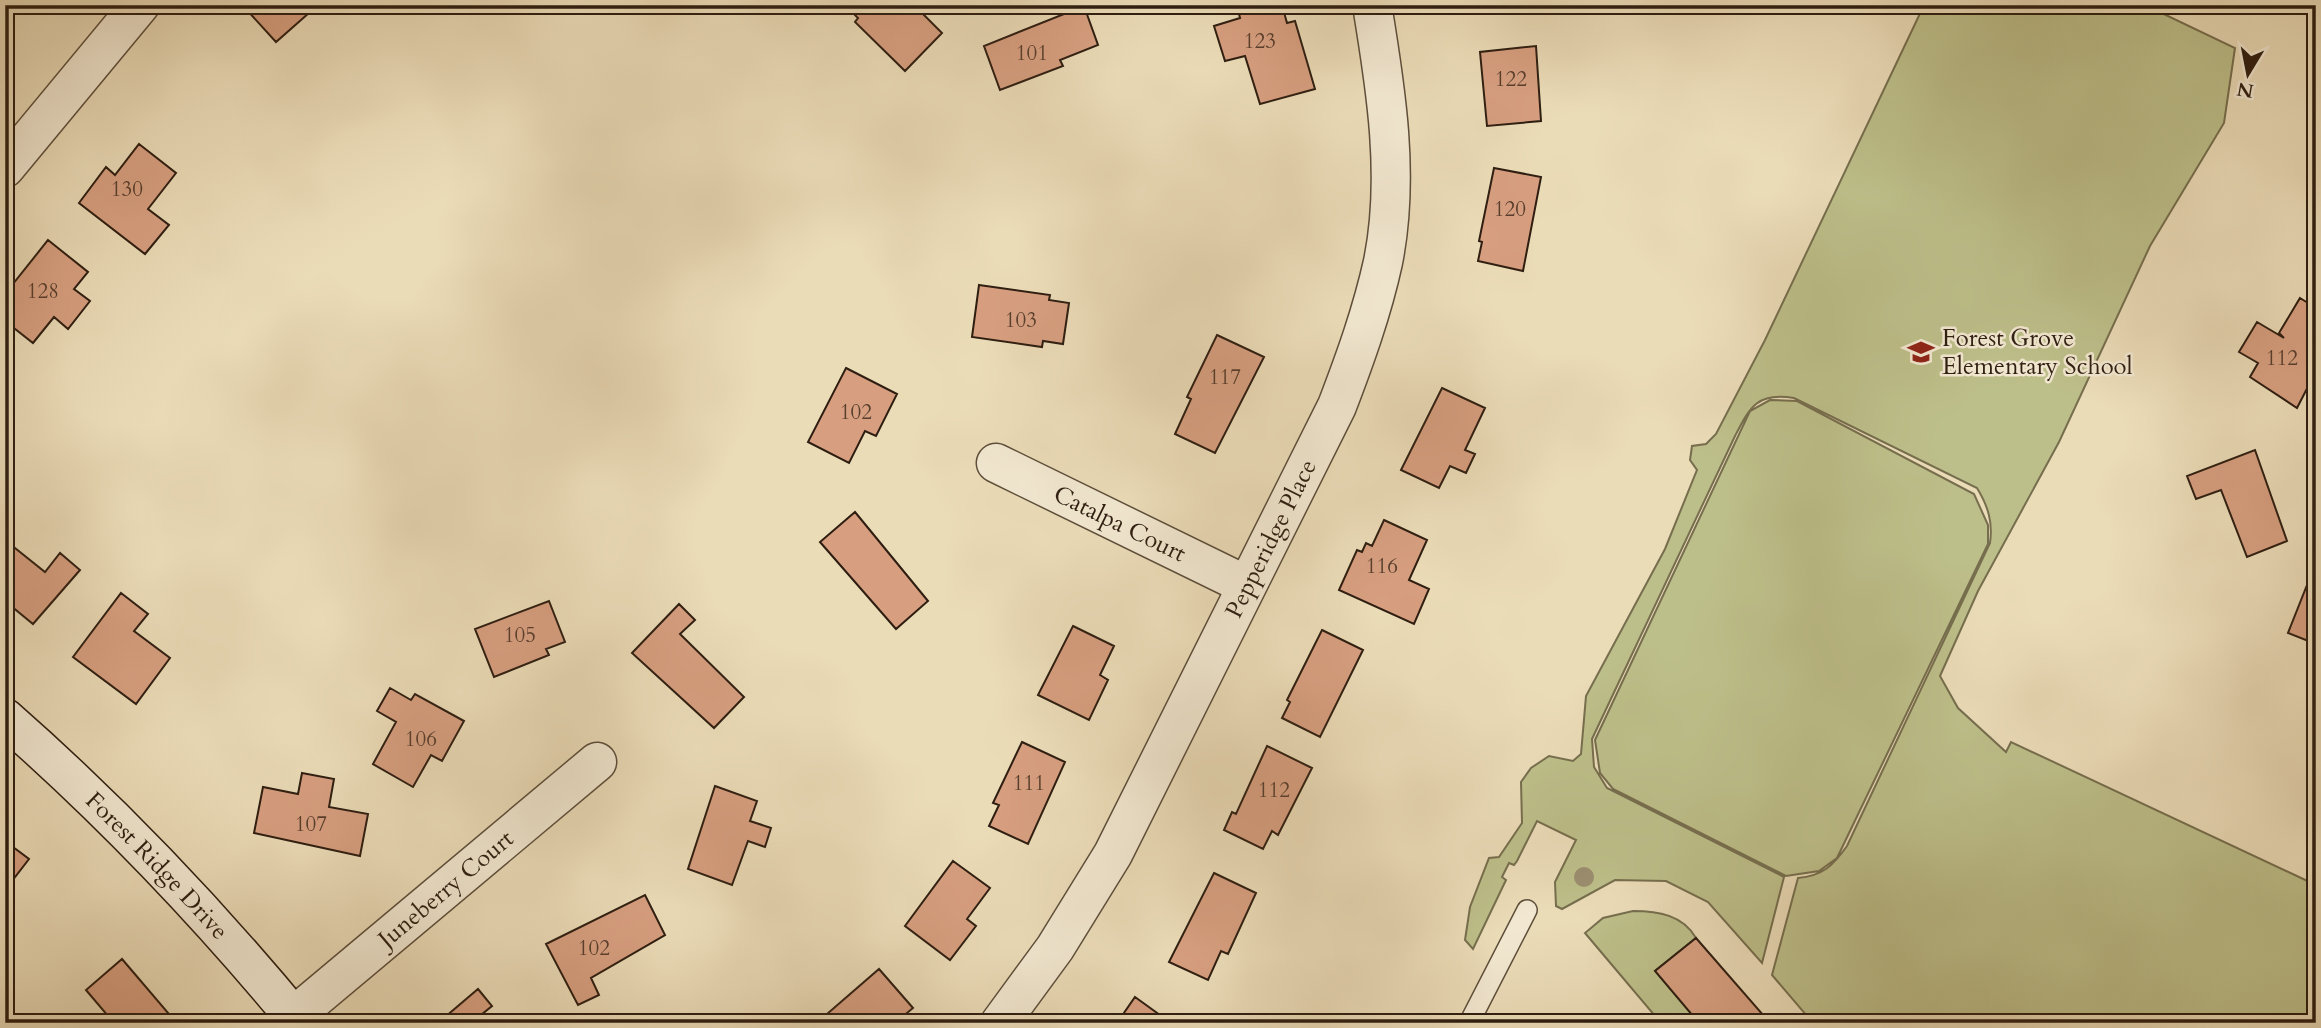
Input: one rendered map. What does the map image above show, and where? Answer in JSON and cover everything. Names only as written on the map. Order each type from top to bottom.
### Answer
[{"type":"street","points":[[5,168],[140,5]]},
{"type":"street","name":"Pepperidge Place","points":[[1000,1023],[1055,948],[1113,854],[1337,406],[1372,306],[1383,262],[1390,210],[1390,145],[1383,67],[1372,5]]},
{"type":"street","name":"Catalpa Court","points":[[996,463],[1247,584]]},
{"type":"street","name":"Forest Ridge Drive","points":[[5,718],[78,782],[182,890],[296,1019]]},
{"type":"street","name":"Juneberry Court","points":[[296,1019],[597,762]]},
{"type":"lane","points":[[1469,1023],[1527,910]]},
{"type":"green space","points":[[1924,5],[2145,5],[2235,48],[2224,123],[2150,246],[2059,442],[1978,591],[1940,676],[1958,708],[2006,752],[2011,742],[2316,885],[2316,1023],[1813,1023],[1772,975],[1798,878],[1826,869],[1847,846],[1990,543],[1991,535],[1989,514],[1977,488],[1794,398],[1771,397],[1763,400],[1756,404],[1740,426],[1592,739],[1594,767],[1607,788],[1784,877],[1762,963],[1708,902],[1666,881],[1615,880],[1562,909],[1556,906],[1555,882],[1576,840],[1537,821],[1517,861],[1514,865],[1509,863],[1502,877],[1506,880],[1473,949],[1465,940],[1470,907],[1489,858],[1499,857],[1522,823],[1521,782],[1531,768],[1549,756],[1573,761],[1581,754],[1586,696],[1665,549],[1697,470],[1690,460],[1692,446],[1706,444],[1716,434],[1765,340]]},
{"type":"green space","points":[[1770,400],[1797,401],[1974,494],[1988,525],[1988,544],[1837,858],[1819,871],[1786,876],[1613,789],[1600,773],[1595,740],[1750,411]]},
{"type":"green space","points":[[1633,911],[1652,912],[1677,919],[1691,930],[1696,938],[1655,971],[1699,1023],[1677,1023],[1671,1015],[1661,1023],[1585,933],[1603,918]]},
{"type":"building","points":[[248,5],[318,5],[276,42],[245,8]]},
{"type":"building","points":[[845,5],[914,5],[942,33],[905,71],[855,22],[858,18]]},
{"type":"building","points":[[1237,5],[1282,5],[1287,23],[1295,21],[1315,89],[1260,104],[1245,56],[1225,61],[1214,26],[1240,18]]},
{"type":"building","points":[[1084,6],[1098,45],[1060,60],[1063,66],[1000,90],[984,46]]},
{"type":"building","points":[[1536,46],[1541,121],[1487,126],[1480,52]]},
{"type":"building","points":[[139,144],[176,173],[148,209],[169,225],[145,254],[79,203],[106,167],[115,175]]},
{"type":"building","points":[[1494,168],[1541,177],[1523,271],[1478,261],[1482,242],[1479,241]]},
{"type":"building","points":[[48,240],[88,272],[74,289],[90,301],[68,329],[54,317],[33,343],[5,321],[5,307],[10,302],[5,294]]},
{"type":"building","points":[[979,285],[1050,295],[1049,300],[1069,303],[1063,344],[1043,341],[1042,347],[972,337]]},
{"type":"building","points":[[2300,298],[2316,308],[2316,371],[2297,408],[2250,377],[2258,363],[2239,352],[2257,322],[2284,338],[2279,333]]},
{"type":"building","points":[[1217,335],[1264,357],[1215,453],[1175,434],[1191,399],[1187,397]]},
{"type":"building","points":[[846,368],[897,394],[876,436],[865,431],[849,463],[808,442]]},
{"type":"building","points":[[1442,388],[1485,408],[1465,450],[1475,454],[1466,473],[1450,466],[1439,488],[1401,470]]},
{"type":"building","points":[[2255,450],[2287,541],[2247,557],[2221,490],[2196,499],[2187,476]]},
{"type":"building","points":[[855,512],[928,601],[896,629],[820,542]]},
{"type":"building","points":[[1384,520],[1427,540],[1409,580],[1429,589],[1414,624],[1339,590],[1357,550],[1362,552],[1366,543],[1372,546]]},
{"type":"building","points":[[5,540],[45,572],[60,553],[80,570],[33,624],[5,601]]},
{"type":"building","points":[[2307,585],[2316,589],[2316,644],[2288,633]]},
{"type":"building","points":[[121,593],[148,614],[134,631],[170,658],[136,704],[73,657]]},
{"type":"building","points":[[549,601],[565,642],[546,649],[549,655],[494,677],[475,629]]},
{"type":"building","points":[[679,604],[695,620],[680,634],[744,697],[714,728],[632,653]]},
{"type":"building","points":[[1073,626],[1114,646],[1100,675],[1108,680],[1089,720],[1038,695]]},
{"type":"building","points":[[1322,630],[1363,650],[1320,737],[1282,718],[1290,702],[1287,700]]},
{"type":"building","points":[[390,688],[411,700],[415,694],[464,721],[442,761],[431,755],[413,787],[373,764],[396,722],[377,711]]},
{"type":"building","points":[[1022,742],[1065,762],[1028,844],[989,826],[999,805],[993,803]]},
{"type":"building","points":[[1267,746],[1312,768],[1278,835],[1272,831],[1263,849],[1224,830],[1232,812],[1236,814]]},
{"type":"building","points":[[302,773],[334,779],[329,807],[368,814],[360,856],[254,833],[263,787],[298,794]]},
{"type":"building","points":[[715,786],[757,801],[750,821],[771,828],[765,847],[748,841],[732,885],[688,869]]},
{"type":"building","points":[[5,841],[29,859],[5,890]]},
{"type":"building","points":[[953,861],[990,888],[967,919],[976,926],[950,960],[905,926]]},
{"type":"building","points":[[1214,873],[1256,893],[1228,954],[1221,951],[1208,980],[1169,962]]},
{"type":"building","points":[[645,895],[665,935],[591,978],[599,995],[578,1005],[546,944]]},
{"type":"building","points":[[1696,938],[1770,1023],[1699,1023],[1655,971]]},
{"type":"building","points":[[122,959],[169,1014],[165,1017],[170,1023],[114,1023],[86,990]]},
{"type":"building","points":[[879,969],[913,1008],[895,1023],[824,1023],[830,1017],[827,1014]]},
{"type":"building","points":[[478,989],[492,1006],[476,1019],[479,1023],[438,1023]]},
{"type":"building","points":[[1135,997],[1171,1023],[1117,1023]]},
{"type":"place","name":"Forest Grove Elementary School","points":[[1921,352]]}]
